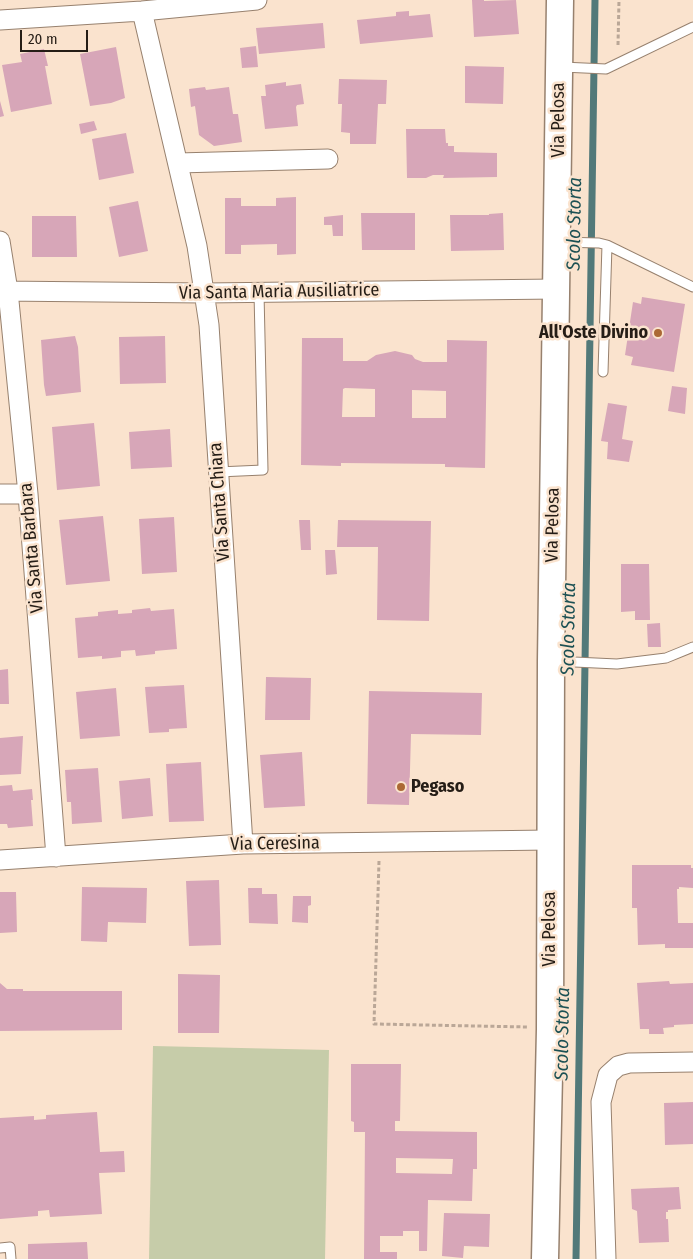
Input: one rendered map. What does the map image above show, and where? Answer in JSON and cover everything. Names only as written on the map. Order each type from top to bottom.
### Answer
[{"type":"main road","name":"Via Pelosa","points":[[545,1259],[550,1029],[551,661],[557,290],[569,243],[570,68],[560,0]]},
{"type":"street","points":[[0,20],[142,11],[257,0]]},
{"type":"street","name":"Via Santa Chiara","points":[[142,11],[197,246],[209,325],[243,844]]},
{"type":"street","points":[[178,163],[328,159]]},
{"type":"street","name":"Via Santa Barbara","points":[[0,241],[4,291],[28,494],[56,856]]},
{"type":"street","name":"Via Santa Maria Ausiliatrice","points":[[4,291],[259,293],[557,290]]},
{"type":"street","points":[[0,494],[28,494]]},
{"type":"street","name":"Via Ceresina","points":[[0,860],[243,844],[550,840]]},
{"type":"street","points":[[606,1259],[601,1102],[608,1075],[618,1066],[629,1063],[693,1062]]},
{"type":"lane","points":[[570,68],[606,69],[693,27]]},
{"type":"lane","points":[[569,243],[603,244],[693,286]]},
{"type":"lane","points":[[603,244],[603,372]]},
{"type":"lane","points":[[218,472],[263,470],[259,293]]},
{"type":"lane","points":[[551,661],[616,664],[666,658],[693,648]]},
{"type":"lane","points":[[0,1248],[10,1247],[11,1259]]},
{"type":"path","points":[[618,64],[619,0]]},
{"type":"path","points":[[380,842],[374,1024],[550,1029]]},
{"type":"green space","points":[[153,1046],[329,1050],[325,1259],[149,1259]]},
{"type":"building","points":[[472,0],[516,0],[519,34],[474,37]]},
{"type":"building","points":[[409,11],[409,16],[430,14],[433,37],[360,44],[357,20],[396,16],[396,12]]},
{"type":"building","points":[[323,23],[325,48],[259,54],[256,28]]},
{"type":"building","points":[[256,46],[258,67],[242,68],[240,48]]},
{"type":"building","points":[[116,47],[125,98],[111,103],[90,106],[80,54]]},
{"type":"building","points":[[44,49],[48,66],[45,66],[52,104],[11,112],[2,65],[22,62],[20,54]]},
{"type":"building","points":[[465,66],[504,67],[503,104],[465,103]]},
{"type":"building","points":[[339,79],[387,80],[386,104],[378,104],[376,144],[350,144],[350,133],[341,132],[342,104],[338,104]]},
{"type":"building","points":[[286,82],[286,86],[301,84],[304,104],[297,105],[296,107],[298,126],[265,129],[261,96],[266,96],[265,85]]},
{"type":"building","points":[[205,87],[206,90],[229,87],[233,114],[238,114],[242,142],[214,146],[199,135],[195,106],[191,107],[189,89]]},
{"type":"building","points":[[0,101],[4,116],[0,117]]},
{"type":"building","points":[[94,121],[97,130],[81,134],[79,124]]},
{"type":"building","points":[[406,129],[445,129],[446,143],[448,143],[448,146],[454,146],[454,152],[497,153],[497,177],[443,178],[444,175],[433,175],[426,178],[407,178]]},
{"type":"building","points":[[126,133],[134,173],[99,180],[92,139]]},
{"type":"building","points":[[296,197],[296,254],[277,255],[277,244],[241,245],[241,254],[225,254],[225,198],[241,198],[241,206],[276,206],[276,198]]},
{"type":"building","points":[[138,201],[148,251],[119,257],[109,207]]},
{"type":"building","points":[[361,213],[415,213],[415,250],[362,250]]},
{"type":"building","points":[[503,213],[504,250],[451,251],[450,215]]},
{"type":"building","points":[[343,215],[343,236],[333,236],[332,225],[324,225],[324,217]]},
{"type":"building","points":[[32,216],[76,216],[77,257],[32,257]]},
{"type":"building","points":[[642,297],[685,304],[674,372],[631,365],[633,357],[625,355],[633,302],[641,304]]},
{"type":"building","points":[[75,336],[78,347],[81,392],[46,396],[41,340]]},
{"type":"building","points":[[165,336],[166,383],[120,384],[119,337]]},
{"type":"building","points":[[302,338],[343,338],[343,361],[367,361],[376,355],[395,351],[412,355],[415,359],[423,362],[447,362],[447,340],[487,341],[485,468],[445,467],[445,464],[341,463],[341,466],[301,465]],"holes":[[[343,389],[375,389],[375,417],[342,417]],[[412,390],[446,391],[446,418],[412,418]]]},
{"type":"building","points":[[672,386],[687,388],[685,414],[668,411]]},
{"type":"building","points":[[608,403],[627,406],[622,439],[633,441],[629,462],[607,459],[608,442],[601,441]]},
{"type":"building","points":[[94,423],[100,486],[57,490],[52,427]]},
{"type":"building","points":[[170,429],[172,467],[131,469],[129,432]]},
{"type":"building","points":[[103,516],[110,581],[66,585],[59,520]]},
{"type":"building","points":[[174,517],[177,572],[142,574],[139,519]]},
{"type":"building","points":[[299,520],[310,520],[311,550],[301,550]]},
{"type":"building","points":[[338,520],[431,521],[429,621],[377,620],[378,547],[337,547]]},
{"type":"building","points":[[325,550],[335,550],[337,574],[326,575]]},
{"type":"building","points":[[621,564],[649,564],[650,620],[635,620],[635,611],[621,612]]},
{"type":"building","points":[[150,608],[151,611],[174,609],[177,649],[155,651],[155,654],[136,656],[135,650],[121,651],[121,657],[102,659],[102,656],[78,658],[75,618],[98,616],[98,612],[118,610],[118,614],[132,613],[132,610]]},
{"type":"building","points":[[660,623],[661,647],[648,647],[647,624]]},
{"type":"building","points":[[8,669],[9,704],[0,704],[0,670]]},
{"type":"building","points":[[266,677],[311,678],[310,720],[265,720]]},
{"type":"building","points":[[184,685],[187,728],[169,729],[169,732],[149,733],[145,687]]},
{"type":"building","points":[[116,688],[120,736],[80,739],[76,692]]},
{"type":"building","points":[[369,691],[482,693],[481,735],[411,734],[409,805],[367,804]]},
{"type":"building","points":[[23,736],[21,774],[0,775],[0,738]]},
{"type":"building","points":[[302,752],[305,806],[264,808],[260,755]]},
{"type":"building","points":[[201,762],[204,821],[169,822],[166,764]]},
{"type":"building","points":[[98,768],[102,822],[72,824],[71,802],[67,802],[65,770]]},
{"type":"building","points":[[150,778],[153,816],[122,819],[119,781]]},
{"type":"building","points":[[12,785],[13,791],[32,789],[33,826],[8,828],[7,824],[0,824],[0,786]]},
{"type":"building","points":[[632,865],[691,865],[691,868],[693,868],[693,888],[679,887],[677,889],[678,923],[693,923],[693,948],[665,948],[665,944],[638,945],[637,908],[632,908]]},
{"type":"building","points":[[219,880],[221,945],[189,946],[186,881]]},
{"type":"building","points":[[82,887],[147,888],[146,923],[108,922],[107,942],[81,941]]},
{"type":"building","points":[[248,888],[262,888],[262,894],[277,894],[278,924],[249,923]]},
{"type":"building","points":[[0,892],[16,892],[17,932],[0,933]]},
{"type":"building","points":[[293,896],[311,896],[311,905],[308,906],[308,923],[292,922]]},
{"type":"building","points":[[178,974],[220,975],[219,1033],[178,1033]]},
{"type":"building","points":[[669,981],[670,984],[693,983],[693,1024],[674,1025],[674,1027],[663,1028],[664,1034],[649,1034],[649,1029],[640,1029],[637,983]]},
{"type":"building","points":[[0,983],[7,989],[23,989],[23,991],[122,991],[122,1030],[0,1031]]},
{"type":"building","points":[[351,1064],[401,1064],[400,1121],[395,1121],[395,1131],[477,1132],[477,1169],[473,1169],[472,1201],[428,1200],[427,1251],[419,1251],[419,1231],[403,1231],[403,1236],[380,1236],[380,1252],[397,1252],[397,1259],[364,1259],[365,1132],[354,1132],[354,1122],[351,1121]],"holes":[[[396,1158],[453,1159],[452,1174],[396,1173]]]},
{"type":"building","points":[[693,1102],[693,1144],[665,1145],[664,1103]]},
{"type":"building","points":[[97,1112],[100,1152],[124,1151],[125,1172],[99,1173],[102,1214],[50,1217],[49,1210],[38,1211],[38,1216],[0,1219],[0,1118],[34,1116],[34,1120],[46,1119],[46,1115]]},
{"type":"building","points":[[679,1187],[681,1209],[668,1210],[666,1212],[669,1242],[639,1243],[637,1211],[632,1209],[631,1189]]},
{"type":"building","points":[[444,1213],[490,1214],[489,1247],[464,1246],[463,1258],[442,1256]]},
{"type":"building","points":[[87,1242],[88,1259],[28,1259],[28,1244]]},
{"type":"waterway","name":"Scolo Storta","points":[[576,1259],[595,0]]},
{"type":"place","name":"All'Oste Divino","points":[[658,333]]},
{"type":"place","name":"Pegaso","points":[[401,787]]}]
